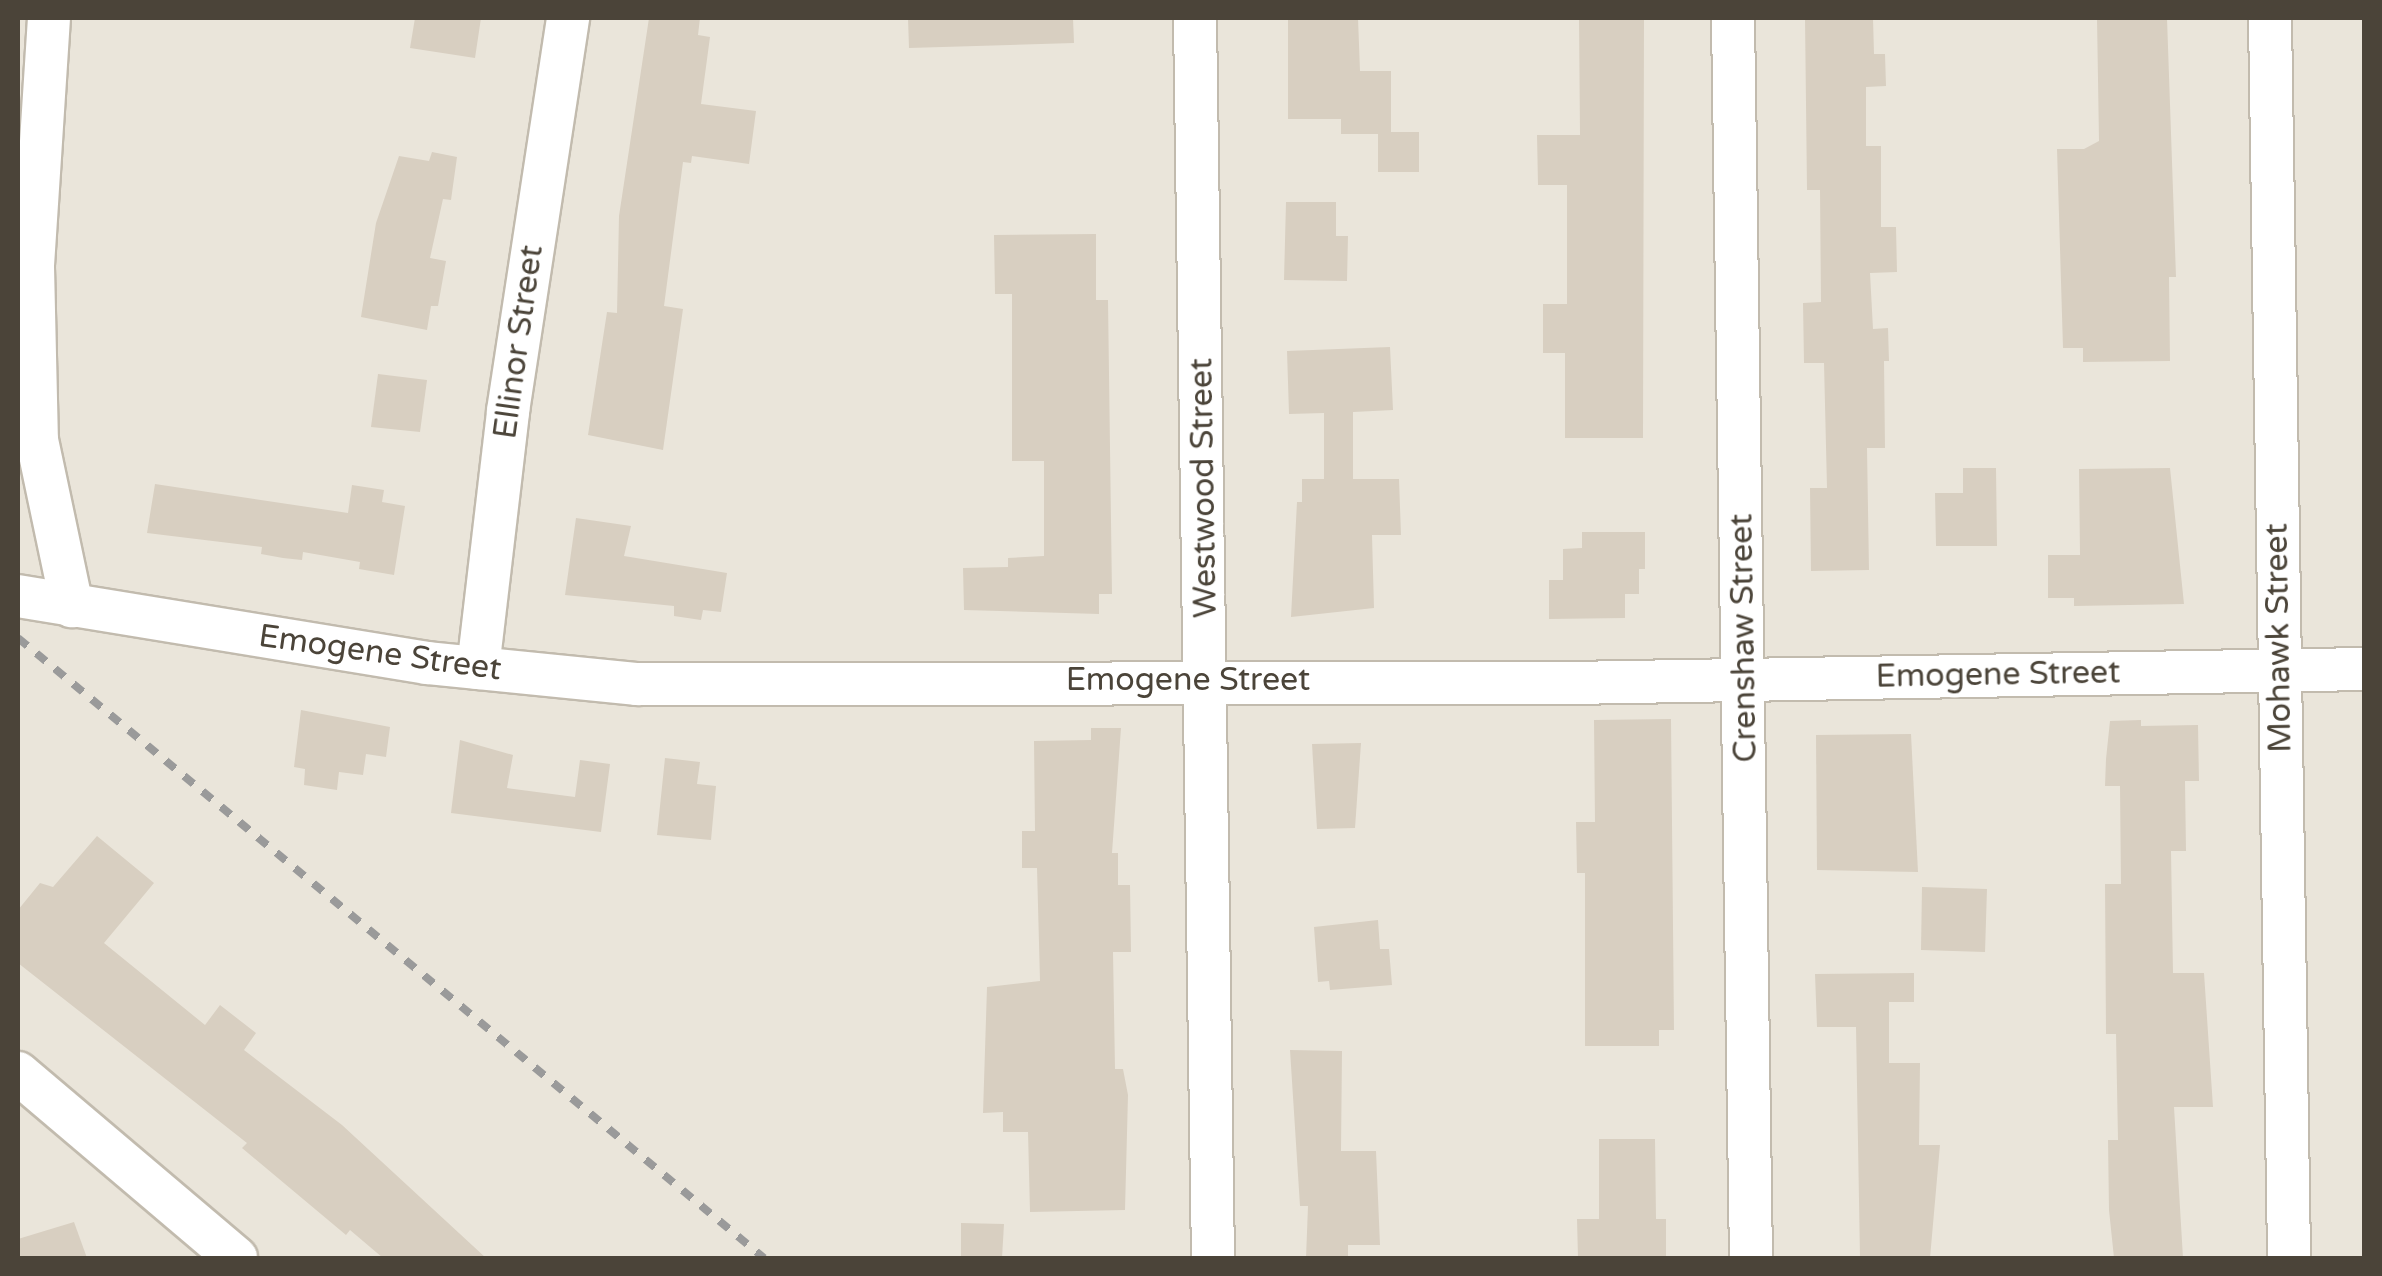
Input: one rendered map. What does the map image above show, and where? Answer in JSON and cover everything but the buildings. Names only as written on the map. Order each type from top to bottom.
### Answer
[{"type":"street","points":[[49,18],[34,267],[37,440],[72,606]]},
{"type":"street","name":"Ellinor Street","points":[[478,668],[508,412],[568,18]]},
{"type":"street","name":"Westwood Street","points":[[1195,18],[1213,1258]]},
{"type":"street","name":"Crenshaw Street","points":[[1733,18],[1751,1258]]},
{"type":"street","name":"Mohawk Street","points":[[2270,18],[2290,1258]]},
{"type":"street","name":"Emogene Street","points":[[18,596],[478,668],[637,684],[1745,680],[2364,669]]},
{"type":"street","points":[[18,1073],[222,1253]]},
{"type":"shaded area","points":[[18,18],[2364,18],[2364,1258],[18,1258]]},
{"type":"railway","points":[[18,638],[764,1258]]}]
